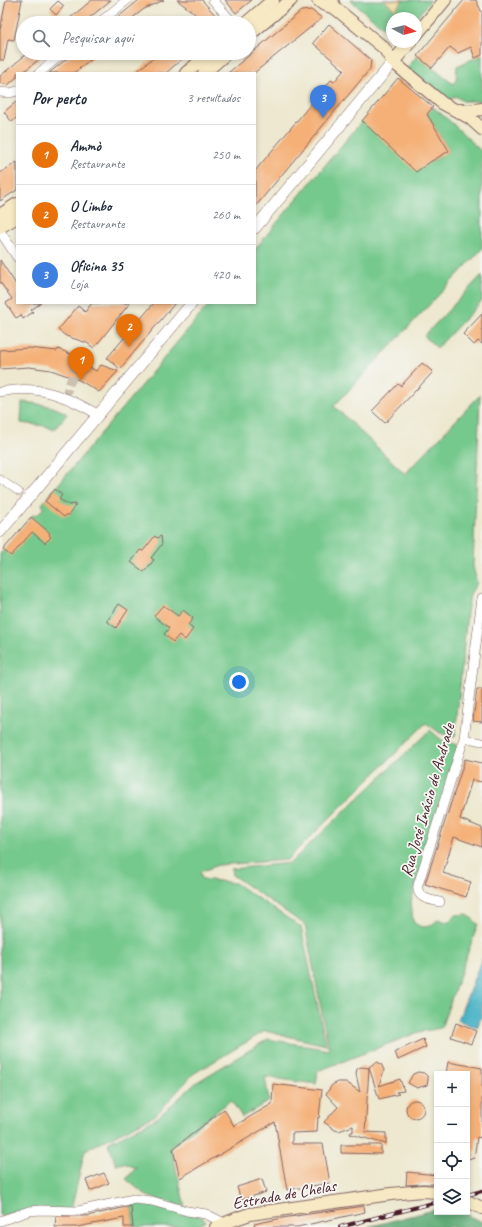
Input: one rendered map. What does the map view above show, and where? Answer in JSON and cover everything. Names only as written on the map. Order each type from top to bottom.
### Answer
[{"type":"main road","points":[[254,16],[273,0]]},
{"type":"main road","points":[[256,29],[291,0]]},
{"type":"main road","points":[[318,0],[323,4],[333,4],[384,48],[394,62],[442,103],[470,118],[482,129]]},
{"type":"main road","points":[[422,28],[445,0]]},
{"type":"main road","points":[[394,62],[405,48]]},
{"type":"main road","points":[[187,72],[202,60]]},
{"type":"main road","points":[[205,72],[219,60]]},
{"type":"main road","points":[[455,110],[469,111],[482,109]]},
{"type":"main road","points":[[0,215],[16,205]]},
{"type":"main road","points":[[0,227],[16,218]]},
{"type":"main road","name":"Estrada de Chelas","points":[[220,1225],[257,1213],[391,1194],[422,1191],[434,1192]]},
{"type":"main road","points":[[470,1202],[482,1208]]},
{"type":"street","points":[[107,16],[126,0]]},
{"type":"street","points":[[213,0],[227,16]]},
{"type":"street","points":[[40,72],[55,60]]},
{"type":"street","points":[[256,227],[394,62]]},
{"type":"street","points":[[0,92],[10,93],[16,91]]},
{"type":"street","points":[[0,230],[16,255]]},
{"type":"street","points":[[0,532],[191,304]]},
{"type":"street","points":[[0,392],[28,389],[47,391],[65,397],[99,415]]},
{"type":"street","points":[[0,479],[19,492]]},
{"type":"street","name":"Rua José Inácio de Andrade","points":[[440,902],[420,895],[418,892],[418,884],[464,738],[482,598]]},
{"type":"street","points":[[464,738],[482,742]]},
{"type":"street","name":"Estrada de Chelas","points":[[0,1221],[29,1211],[78,1211],[134,1200],[152,1201],[187,1211],[206,1214],[220,1225]]},
{"type":"green space","points":[[350,0],[431,0],[421,12],[386,12],[386,29]]},
{"type":"green space","points":[[482,55],[482,101],[463,101],[455,96],[448,102],[407,68],[417,56],[453,84],[456,81],[457,66]]},
{"type":"green space","points":[[433,107],[482,152],[482,249],[334,406],[405,474],[480,395],[473,566],[477,583],[470,594],[467,613],[455,737],[440,733],[426,723],[287,860],[218,865],[200,872],[202,879],[235,883],[301,927],[326,1045],[265,1031],[193,1074],[156,1115],[85,1150],[71,1210],[20,1212],[0,1216],[0,554],[34,514],[37,515],[44,508],[42,504],[209,304],[256,304],[256,248],[362,121],[430,162],[449,151],[427,114]]},
{"type":"green space","points":[[482,275],[482,301],[437,348],[424,336]]},
{"type":"green space","points":[[22,402],[40,404],[67,414],[54,430],[45,426],[21,423]]},
{"type":"green space","points":[[430,730],[443,741],[458,745],[443,802],[411,901],[413,921],[419,926],[426,927],[438,919],[449,923],[454,915],[467,914],[478,924],[441,1028],[419,1032],[318,1071],[316,1084],[265,1077],[269,1101],[242,1117],[231,1100],[171,1147],[185,1207],[147,1196],[126,1179],[136,1168],[124,1163],[116,1165],[108,1143],[157,1118],[197,1082],[268,1039],[329,1050],[305,925],[232,875],[231,869],[290,863]]},
{"type":"green space","points":[[131,1202],[141,1202],[203,1217],[206,1221],[194,1227],[134,1227]]},
{"type":"green space","points":[[434,1210],[434,1215],[469,1215],[482,1222],[482,1227],[368,1227]]},
{"type":"sand","points":[[384,0],[403,0],[395,10]]},
{"type":"water","points":[[482,958],[482,1015],[477,1028],[458,1020]]},
{"type":"building","points":[[6,0],[22,0],[19,16],[16,16],[14,40],[8,39],[4,60],[0,60],[0,30]]},
{"type":"building","points":[[92,0],[111,0],[92,16],[73,16]]},
{"type":"building","points":[[139,0],[164,0],[144,9],[135,16],[120,16]]},
{"type":"building","points":[[177,0],[202,0],[216,16],[196,16]]},
{"type":"building","points":[[225,0],[252,0],[236,13]]},
{"type":"building","points":[[464,0],[476,0],[482,13],[482,55],[475,58],[471,47],[458,53],[450,47],[432,68],[417,56]]},
{"type":"building","points":[[58,1],[64,6],[56,15],[50,9]]},
{"type":"building","points":[[311,10],[322,18],[255,72],[229,72],[243,60],[256,60],[256,49],[301,11]]},
{"type":"building","points":[[329,24],[371,60],[370,69],[256,206],[256,170],[331,80],[334,82],[344,70],[313,43]]},
{"type":"building","points":[[19,60],[38,60],[23,72],[16,72],[16,78],[8,85],[0,83],[0,76]]},
{"type":"building","points":[[65,60],[90,60],[75,72],[50,72]]},
{"type":"building","points":[[151,60],[181,60],[167,72],[136,72]]},
{"type":"building","points":[[398,78],[433,107],[427,114],[449,151],[416,172],[362,121]]},
{"type":"building","points":[[16,102],[16,118],[12,122],[4,112]]},
{"type":"building","points":[[16,163],[16,191],[0,201],[0,173]]},
{"type":"building","points":[[0,260],[16,284],[16,304],[40,304],[31,310],[33,312],[23,319],[21,315],[16,318],[6,303],[12,299],[0,282]]},
{"type":"building","points":[[91,304],[129,304],[94,348],[87,343],[66,336],[58,330],[78,306],[85,312]]},
{"type":"building","points":[[153,304],[174,304],[120,369],[107,358]]},
{"type":"building","points":[[482,314],[482,344],[478,341],[474,345],[463,334]]},
{"type":"building","points":[[29,348],[57,351],[58,349],[86,360],[85,364],[96,371],[101,365],[118,371],[99,392],[79,380],[51,370],[29,367],[0,369],[0,350]]},
{"type":"building","points":[[422,363],[433,372],[385,423],[372,411],[398,384],[401,386]]},
{"type":"building","points":[[55,489],[62,495],[59,499],[69,505],[76,504],[69,515],[64,517],[45,501]]},
{"type":"building","points":[[31,517],[50,533],[49,535],[51,537],[45,543],[32,532],[11,556],[3,550]]},
{"type":"building","points":[[155,536],[157,538],[161,536],[162,544],[151,558],[154,560],[144,572],[131,562],[140,550],[143,551]]},
{"type":"building","points":[[119,604],[128,610],[116,628],[107,621]]},
{"type":"building","points":[[163,605],[178,616],[183,610],[193,618],[188,625],[193,629],[185,640],[179,635],[173,642],[164,634],[169,628],[154,616]]},
{"type":"building","points":[[477,689],[482,689],[482,722],[473,721]]},
{"type":"building","points":[[465,759],[482,763],[482,782],[472,780],[460,819],[482,828],[482,847],[454,837],[443,873],[471,882],[466,897],[425,884]]},
{"type":"building","points":[[456,1023],[476,1031],[471,1044],[451,1037]]},
{"type":"building","points":[[423,1039],[426,1047],[398,1060],[395,1052]]},
{"type":"building","points":[[377,1062],[381,1064],[384,1070],[379,1086],[400,1079],[404,1091],[396,1092],[399,1094],[379,1099],[369,1067]]},
{"type":"building","points":[[448,1062],[482,1068],[482,1138],[477,1137],[474,1159],[470,1158],[470,1071],[446,1071]]},
{"type":"building","points":[[361,1067],[369,1068],[365,1132],[386,1133],[386,1144],[350,1134],[353,1132],[353,1126],[339,1131],[335,1130],[324,1122],[338,1107],[326,1094],[332,1085],[338,1082],[346,1082],[360,1092],[356,1074],[357,1069]]},
{"type":"building","points":[[418,1072],[424,1073],[428,1077],[428,1080],[427,1085],[417,1088],[408,1083],[413,1074]]},
{"type":"building","points":[[273,1084],[322,1090],[317,1132],[292,1133],[292,1144],[323,1144],[330,1183],[287,1190],[275,1122],[180,1178],[173,1149],[224,1109],[234,1126],[272,1104]]},
{"type":"building","points":[[415,1100],[421,1103],[424,1109],[421,1115],[415,1118],[409,1115],[406,1109],[409,1103]]},
{"type":"building","points":[[341,1145],[381,1145],[381,1154],[341,1153]]},
{"type":"building","points":[[407,1172],[434,1175],[434,1184],[406,1185]]},
{"type":"building","points":[[104,1173],[109,1183],[90,1191],[86,1180]]},
{"type":"building","points":[[262,1179],[266,1192],[241,1200],[237,1187]]},
{"type":"building","points":[[131,1206],[133,1227],[124,1227],[124,1218],[77,1227],[55,1227],[56,1216],[87,1216]]},
{"type":"building","points":[[364,1206],[365,1212],[297,1227],[255,1227],[254,1224],[282,1218]]},
{"type":"tunnel","points":[[65,397],[81,352]]},
{"type":"railway","points":[[470,1194],[482,1191]]},
{"type":"railway","points":[[340,1227],[434,1203]]},
{"type":"place","name":"Oficina 35","points":[[323,118]]},
{"type":"place","name":"O Limbo","points":[[129,347]]},
{"type":"place","name":"Ammò","points":[[81,380]]}]
